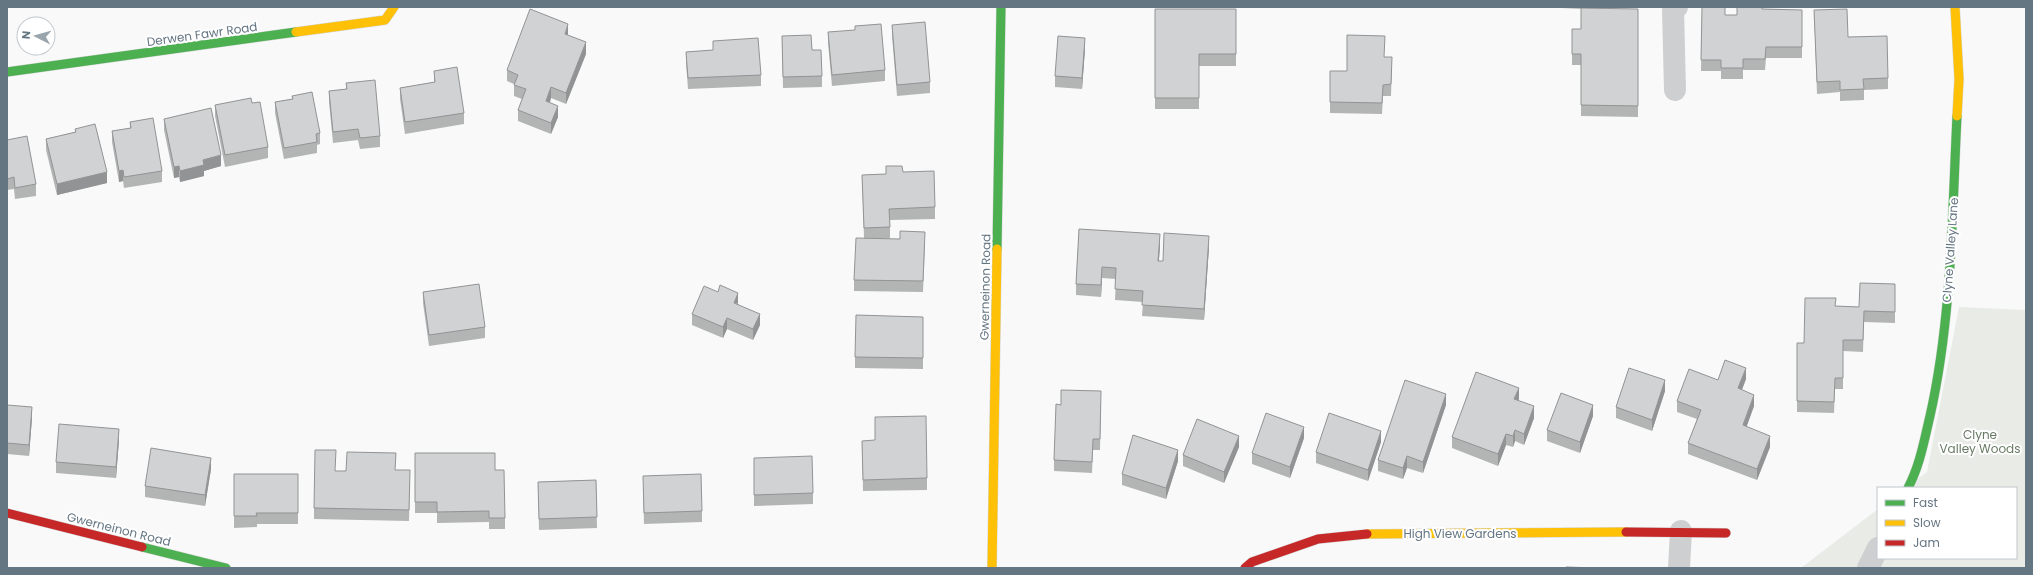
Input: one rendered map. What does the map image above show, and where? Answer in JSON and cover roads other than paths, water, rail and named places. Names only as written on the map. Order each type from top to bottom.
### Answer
[{"type":"street","name":"Derwen Fawr Road","points":[[7,72],[385,20],[394,7]]},
{"type":"street","name":"Gwerneinon Road","points":[[992,568],[1001,7]]},
{"type":"street","name":"Clyne Valley Lane","points":[[1908,487],[1918,468],[1939,375],[1949,281],[1959,79],[1955,7]]},
{"type":"street","points":[[1673,8],[1675,90]]},
{"type":"street","name":"Gwerneinon Road","points":[[7,513],[226,568]]},
{"type":"street","points":[[1679,568],[1681,531]]},
{"type":"street","name":"High View Gardens","points":[[1245,568],[1252,562],[1318,539],[1367,534],[1681,531],[1726,533]]},
{"type":"street","points":[[1868,568],[1877,550]]},
{"type":"park label","name":"Clyne Valley Woods","points":[[1980,441]]}]
